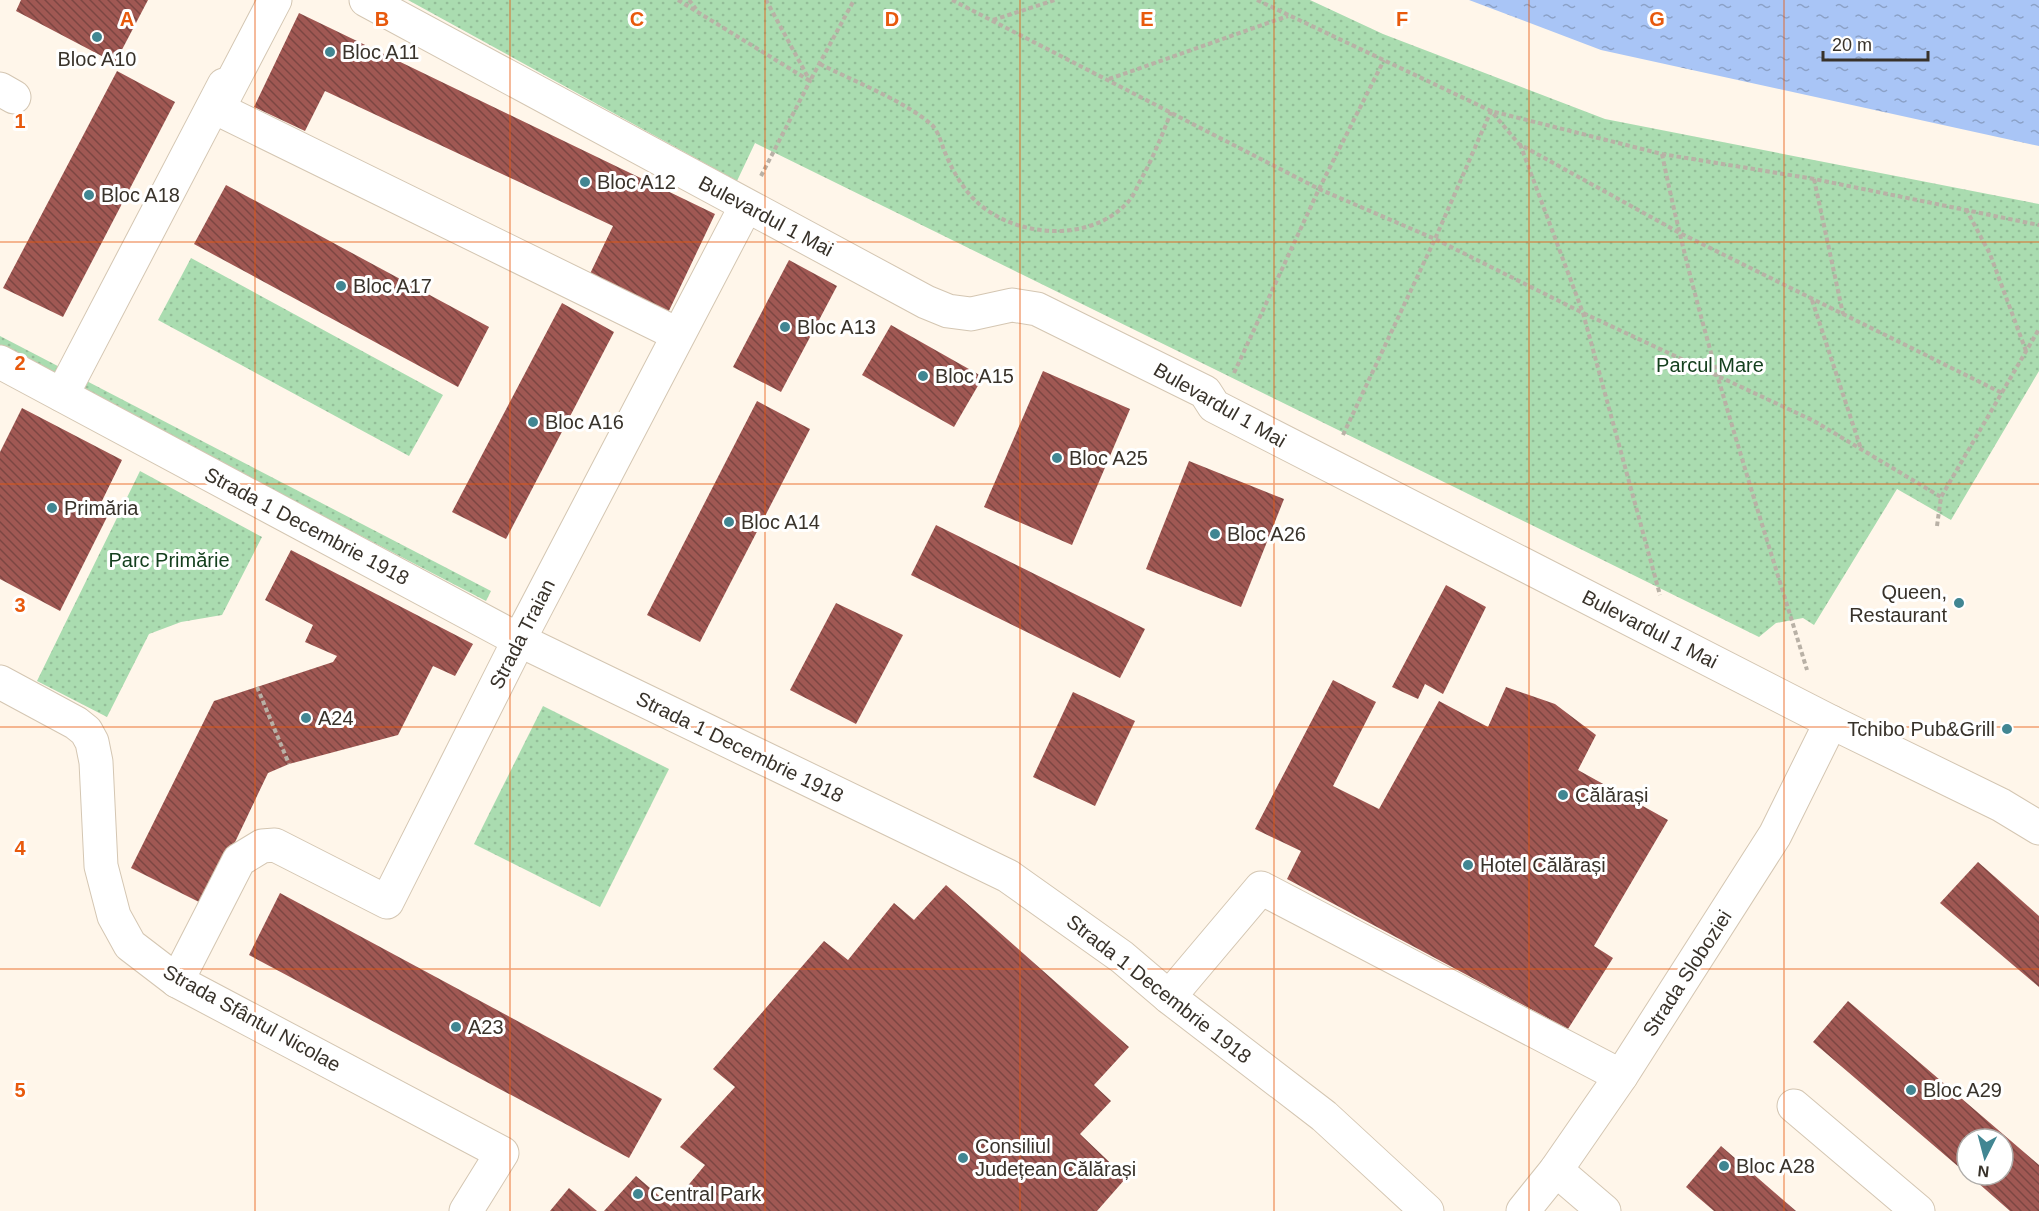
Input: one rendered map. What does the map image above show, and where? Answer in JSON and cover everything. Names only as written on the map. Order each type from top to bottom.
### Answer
[{"type":"street","points":[[62,395],[267,0]]},
{"type":"street","points":[[275,0],[218,110],[677,334]]},
{"type":"street","name":"Bulevardul 1 Mai","points":[[366,0],[926,302],[948,311],[971,314],[1012,305],[1037,309],[1205,392],[1214,406],[1224,412],[1831,722],[2001,805],[2039,828]]},
{"type":"street","name":"Strada Traian","points":[[177,981],[239,860],[262,846],[275,845],[387,902],[519,640],[677,334],[746,206]]},
{"type":"street","name":"Strada 1 Decembrie 1918","points":[[0,362],[519,640],[1008,876],[1122,957],[1169,997],[1324,1116],[1426,1211]]},
{"type":"street","name":"Strada Sfântul Nicolae","points":[[0,682],[76,723],[86,731],[92,742],[96,762],[101,866],[114,916],[130,945],[177,981],[502,1153],[466,1211]]},
{"type":"street","name":"Strada Sloboziei","points":[[1523,1211],[1556,1170],[1621,1076],[1775,834],[1831,722]]},
{"type":"street","points":[[1169,997],[1261,888],[1621,1076]]},
{"type":"street","points":[[1794,1106],[1918,1211]]},
{"type":"street","points":[[1556,1170],[1604,1211]]},
{"type":"path","points":[[678,0],[810,81]]},
{"type":"path","points":[[689,0],[697,11]]},
{"type":"path","points":[[766,0],[810,81]]},
{"type":"path","points":[[746,206],[854,0]]},
{"type":"path","points":[[952,0],[1319,189],[1435,239],[1583,313],[1814,421],[1941,497]]},
{"type":"path","points":[[992,20],[1055,0]]},
{"type":"path","points":[[1257,0],[1491,111],[1662,154],[1814,179],[2039,225]]},
{"type":"path","points":[[1108,79],[1289,15]]},
{"type":"path","points":[[1231,380],[1319,189],[1384,60]]},
{"type":"path","points":[[820,64],[909,108],[934,127],[960,182],[977,203],[1005,220],[1038,230],[1093,226],[1115,215],[1130,201],[1159,144],[1171,112]]},
{"type":"path","points":[[1491,111],[1519,144],[1583,313],[1661,599]]},
{"type":"path","points":[[1343,436],[1435,239],[1491,111]]},
{"type":"path","points":[[1519,144],[1678,232],[2002,393]]},
{"type":"path","points":[[1662,154],[1678,232],[1716,374],[1808,673]]},
{"type":"path","points":[[1814,179],[1843,314]]},
{"type":"path","points":[[1965,209],[1990,254],[2026,351]]},
{"type":"path","points":[[1812,299],[1861,449]]},
{"type":"path","points":[[1937,526],[1941,497],[2039,330]]},
{"type":"path","points":[[257,687],[289,764]]},
{"type":"green space","name":"Parcul Mare","points":[[408,0],[1310,0],[1383,34],[1605,119],[2039,204],[2039,371],[1951,520],[1897,489],[1814,625],[1803,618],[1776,623],[1759,637],[755,143],[737,181]]},
{"type":"green space","points":[[191,258],[443,395],[409,456],[158,320]]},
{"type":"green space","points":[[0,336],[491,591],[486,601],[0,348]]},
{"type":"green space","name":"Parc Primărie","points":[[140,471],[262,537],[222,615],[181,622],[149,634],[107,717],[37,681]]},
{"type":"green space","points":[[543,706],[669,769],[600,907],[474,844]]},
{"type":"water","points":[[1469,0],[2039,0],[2039,146],[1601,50]]},
{"type":"building","name":"Bloc A10","points":[[21,0],[148,0],[115,63],[16,11]]},
{"type":"building","points":[[299,13],[715,214],[666,317],[587,280],[613,226],[325,91],[305,131],[254,107]]},
{"type":"building","name":"Bloc A18","points":[[117,71],[175,102],[63,317],[3,288]]},
{"type":"building","name":"Bloc A17","points":[[226,185],[489,327],[458,387],[194,244]]},
{"type":"building","name":"Bloc A13","points":[[789,260],[837,286],[781,392],[733,367]]},
{"type":"building","name":"Bloc A16","points":[[562,303],[614,332],[506,539],[452,512]]},
{"type":"building","name":"Bloc A15","points":[[891,325],[983,377],[954,427],[862,375]]},
{"type":"building","name":"Bloc A25","points":[[1043,371],[1130,409],[1072,545],[984,507]]},
{"type":"building","name":"Bloc A14","points":[[757,401],[810,429],[700,642],[647,615]]},
{"type":"building","name":"Primăria","points":[[22,408],[122,460],[100,505],[110,511],[60,611],[0,579],[0,452]]},
{"type":"building","name":"Bloc A26","points":[[1189,461],[1284,499],[1241,607],[1146,569]]},
{"type":"building","points":[[936,525],[1145,629],[1120,678],[911,575]]},
{"type":"building","name":"A24","points":[[291,550],[473,644],[455,676],[433,666],[398,735],[289,764],[268,773],[205,905],[131,868],[214,701],[333,662],[337,656],[305,642],[313,625],[265,600]]},
{"type":"building","points":[[1446,585],[1486,607],[1443,694],[1425,684],[1418,699],[1392,687]]},
{"type":"building","points":[[836,603],[903,635],[856,724],[790,690]]},
{"type":"building","name":"Hotel Călărași","points":[[1333,680],[1376,702],[1333,786],[1379,809],[1439,701],[1488,727],[1506,687],[1555,704],[1596,735],[1578,770],[1668,820],[1594,946],[1613,958],[1568,1029],[1287,879],[1301,851],[1255,829]]},
{"type":"building","points":[[1073,692],[1135,721],[1095,806],[1033,777]]},
{"type":"building","points":[[1978,862],[2039,916],[2039,987],[1940,903]]},
{"type":"building","points":[[946,885],[1129,1047],[1094,1085],[1111,1101],[1080,1134],[1126,1178],[1097,1211],[604,1211],[636,1176],[671,1206],[705,1165],[680,1147],[735,1087],[713,1069],[824,941],[848,960],[894,903],[914,920]]},
{"type":"building","name":"A23","points":[[280,893],[662,1099],[629,1158],[249,955]]},
{"type":"building","name":"Bloc A29","points":[[1848,1001],[1995,1127],[1955,1127],[1955,1164],[1813,1042]]},
{"type":"building","name":"Bloc A29","points":[[2015,1144],[2039,1165],[2039,1211],[2010,1211],[1983,1187],[2015,1187]]},
{"type":"building","name":"Bloc A28","points":[[1721,1146],[1796,1211],[1714,1211],[1686,1187]]},
{"type":"building","name":"Central Park","points":[[569,1188],[597,1211],[550,1211]]},
{"type":"place","name":"Bloc A10","points":[[97,37]]},
{"type":"place","name":"Bloc A11","points":[[330,52]]},
{"type":"place","name":"Bloc A12","points":[[585,182]]},
{"type":"place","name":"Bloc A18","points":[[89,195]]},
{"type":"place","name":"Bloc A17","points":[[341,286]]},
{"type":"place","name":"Bloc A13","points":[[785,327]]},
{"type":"place","name":"Bloc A15","points":[[923,376]]},
{"type":"place","name":"Bloc A16","points":[[533,422]]},
{"type":"place","name":"Bloc A25","points":[[1057,458]]},
{"type":"place","name":"Primăria","points":[[52,508]]},
{"type":"place","name":"Bloc A14","points":[[729,522]]},
{"type":"place","name":"Bloc A26","points":[[1215,534]]},
{"type":"place","name":"Queen, Restaurant","points":[[1959,603]]},
{"type":"place","name":"A24","points":[[306,718]]},
{"type":"place","name":"Tchibo Pub&Grill","points":[[2007,729]]},
{"type":"place","name":"Călărași","points":[[1563,795]]},
{"type":"place","name":"Hotel Călărași","points":[[1468,865]]},
{"type":"place","name":"A23","points":[[456,1027]]},
{"type":"place","name":"Bloc A29","points":[[1911,1090]]},
{"type":"place","name":"Consiliul Județean Călărași","points":[[963,1158]]},
{"type":"place","name":"Bloc A28","points":[[1724,1166]]},
{"type":"place","name":"Central Park","points":[[638,1194]]}]
